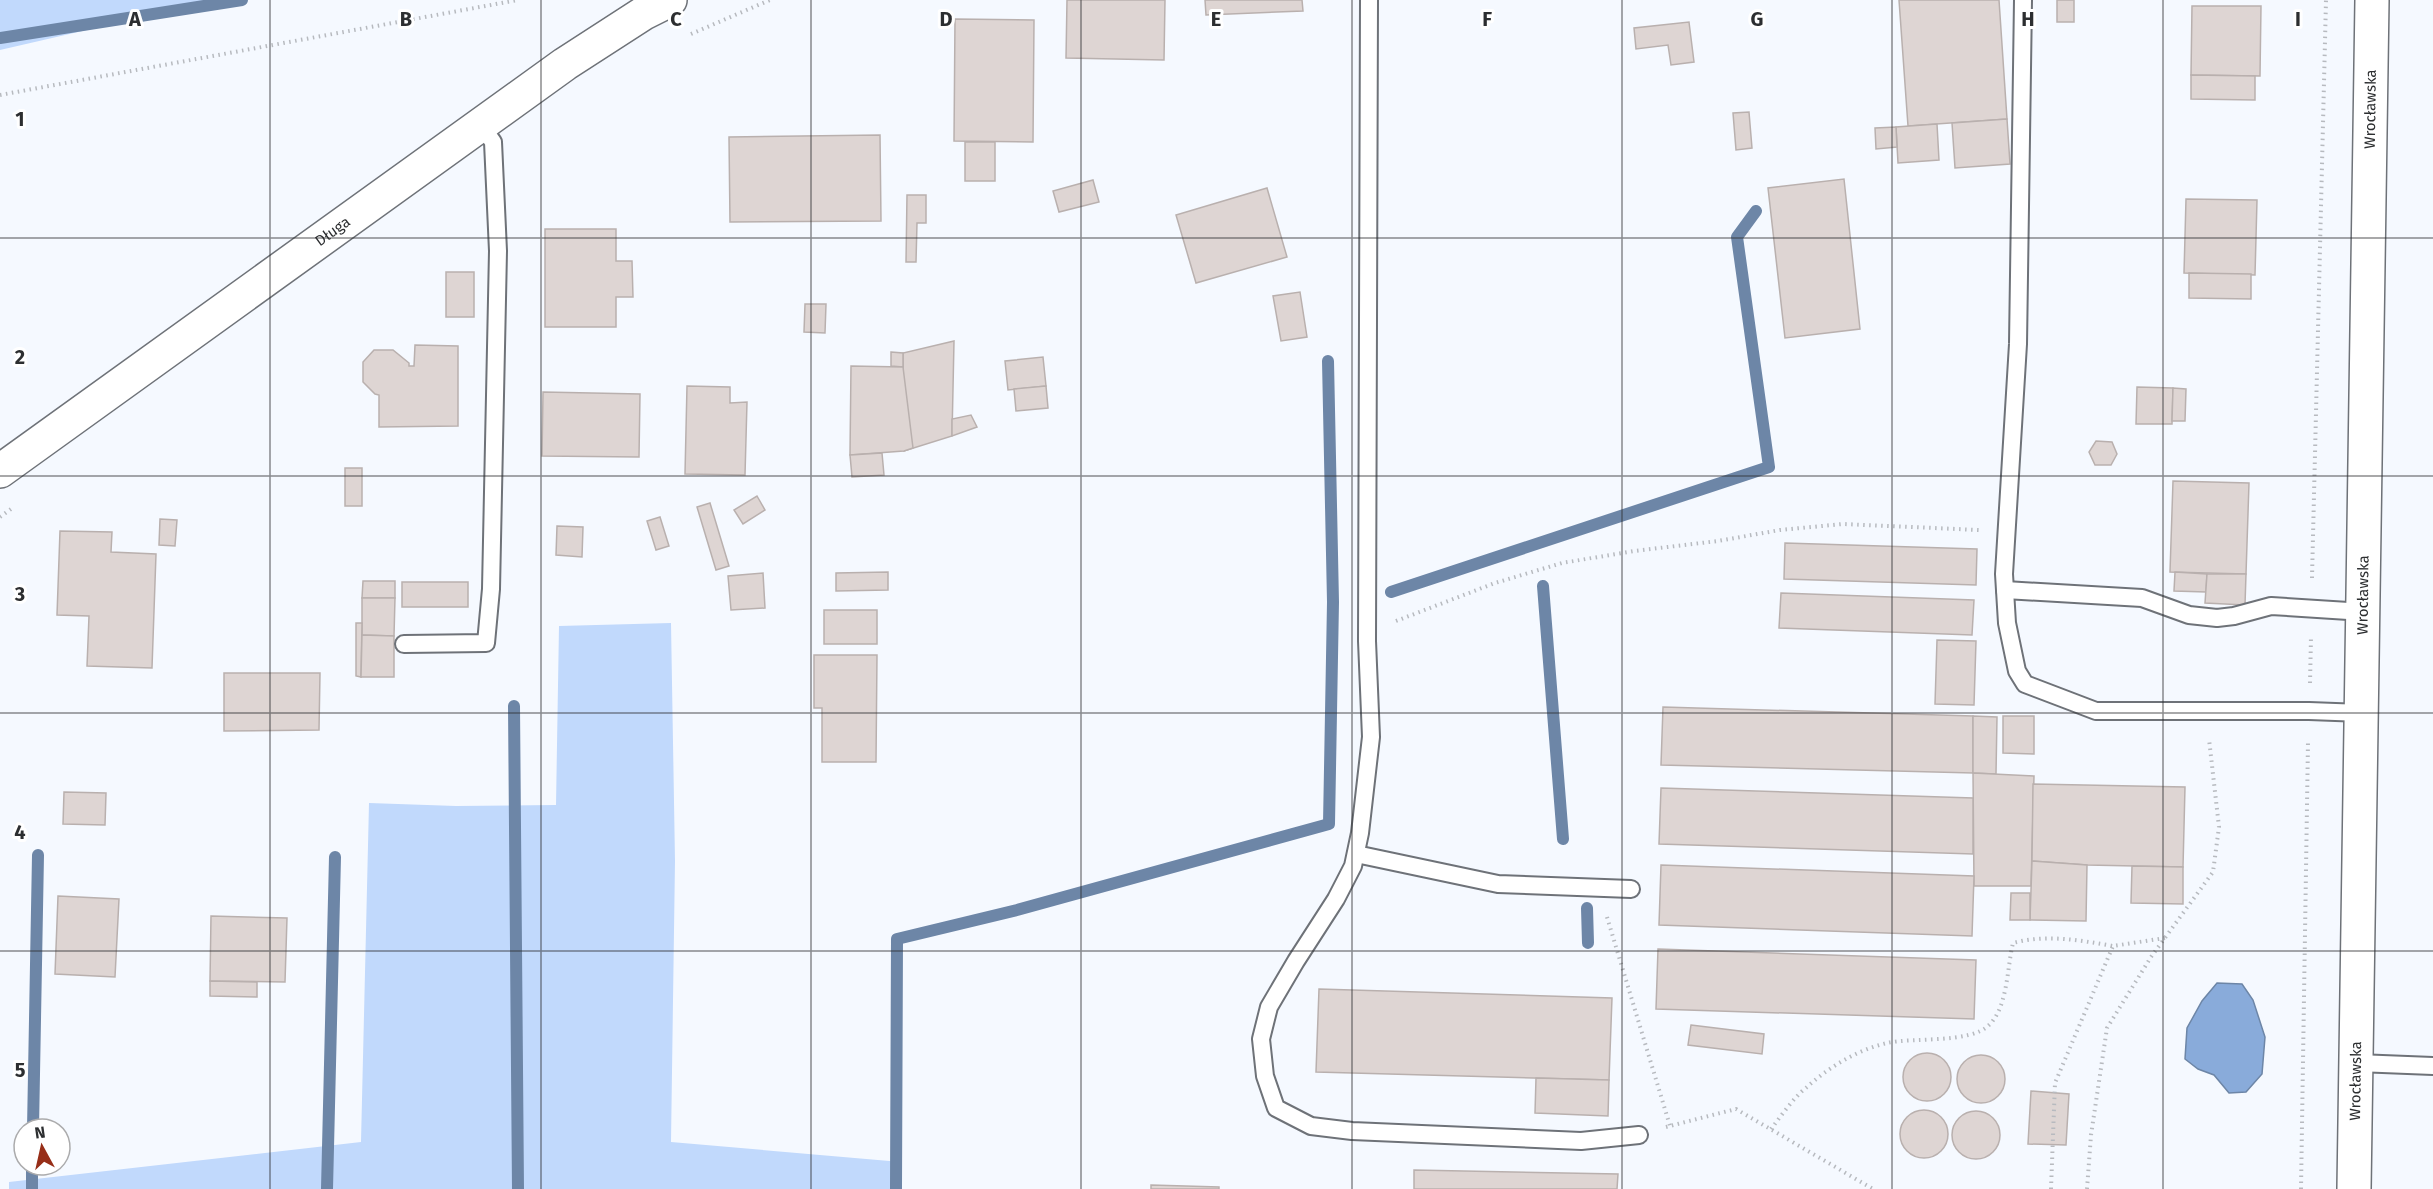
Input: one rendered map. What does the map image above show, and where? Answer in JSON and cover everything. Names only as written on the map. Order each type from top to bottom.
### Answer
[{"type":"main road","name":"Długa","points":[[0,471],[481,125],[604,39],[644,13],[670,0]]},
{"type":"main road","name":"Wrocławska","points":[[2354,1189],[2372,0]]},
{"type":"lane","points":[[1369,0],[1367,641],[1371,737],[1360,833],[1353,866],[1336,899],[1269,1007],[1261,1039],[1265,1076],[1276,1108],[1311,1126],[1352,1131],[1581,1142],[1639,1135]]},
{"type":"lane","points":[[2023,0],[2018,344],[2006,531],[2005,590],[2007,623],[2017,671],[2025,684],[2096,711],[2362,713]]},
{"type":"lane","points":[[404,644],[486,643],[491,589],[498,251],[493,142],[481,125]]},
{"type":"lane","points":[[2005,590],[2142,598],[2189,615],[2217,618],[2271,606],[2364,612]]},
{"type":"lane","points":[[1356,854],[1498,884],[1631,889]]},
{"type":"lane","points":[[2357,1063],[2433,1066]]},
{"type":"path","points":[[0,95],[518,0]]},
{"type":"path","points":[[685,37],[770,0]]},
{"type":"path","points":[[0,517],[19,503]]},
{"type":"path","points":[[1367,641],[1382,626],[1496,583],[1562,563],[1780,530],[1843,524],[2006,531]]},
{"type":"path","points":[[2087,1189],[2091,1135],[2107,1028],[2151,957],[2213,872],[2219,827],[2208,711]]},
{"type":"path","points":[[1599,888],[1670,1126]]},
{"type":"path","points":[[1771,1129],[1806,1087],[1849,1056],[1887,1043],[1967,1037],[1989,1025],[2005,998],[2007,968],[2013,943],[2029,938],[2058,937],[2113,946],[2166,938]]},
{"type":"path","points":[[2051,1189],[2055,1083],[2113,946]]},
{"type":"path","points":[[1639,1135],[1736,1109],[1873,1189]]},
{"type":"shaded area","points":[[0,0],[217,0],[0,50]]},
{"type":"shaded area","points":[[671,623],[675,861],[671,1142],[901,1162],[902,1189],[9,1189],[9,1182],[72,1177],[72,1175],[361,1142],[369,803],[456,806],[556,805],[559,626]]},
{"type":"shaded area","points":[[2217,983],[2242,984],[2253,1000],[2265,1037],[2262,1074],[2246,1092],[2229,1093],[2214,1075],[2198,1069],[2185,1059],[2187,1028],[2202,1001]]},
{"type":"building","points":[[1067,0],[1165,0],[1164,60],[1066,58]]},
{"type":"building","points":[[1205,0],[1302,0],[1303,11],[1206,15]]},
{"type":"building","points":[[1899,0],[1999,0],[2007,119],[1908,126]]},
{"type":"building","points":[[2057,0],[2074,0],[2074,22],[2057,22]]},
{"type":"building","points":[[2192,6],[2261,6],[2260,76],[2191,75]]},
{"type":"building","points":[[955,19],[1034,20],[1033,142],[954,141]]},
{"type":"building","points":[[1689,22],[1694,62],[1671,65],[1668,45],[1636,49],[1634,28]]},
{"type":"building","points":[[2191,75],[2255,76],[2255,100],[2191,99]]},
{"type":"building","points":[[1749,112],[1752,148],[1736,150],[1733,113]]},
{"type":"building","points":[[2007,119],[2010,164],[1955,168],[1952,123]]},
{"type":"building","points":[[1937,124],[1939,160],[1898,163],[1896,127]]},
{"type":"building","points":[[1896,127],[1897,147],[1876,149],[1875,128]]},
{"type":"building","points":[[880,135],[881,221],[730,222],[729,137]]},
{"type":"building","points":[[965,142],[995,142],[995,181],[965,181]]},
{"type":"building","points":[[1844,179],[1860,329],[1785,338],[1768,188]]},
{"type":"building","points":[[1093,180],[1099,202],[1059,212],[1053,191]]},
{"type":"building","points":[[1267,188],[1287,257],[1196,283],[1176,215]]},
{"type":"building","points":[[907,195],[926,195],[926,223],[917,223],[916,262],[906,262]]},
{"type":"building","points":[[2186,199],[2257,200],[2255,275],[2184,273]]},
{"type":"building","points":[[545,229],[616,229],[616,261],[632,261],[633,297],[616,297],[616,327],[545,327]]},
{"type":"building","points":[[446,272],[474,272],[474,317],[446,317]]},
{"type":"building","points":[[2189,273],[2251,274],[2251,299],[2189,298]]},
{"type":"building","points":[[1300,292],[1307,337],[1281,341],[1273,296]]},
{"type":"building","points":[[805,304],[826,304],[825,333],[804,332]]},
{"type":"building","points":[[954,341],[952,436],[904,451],[903,353]]},
{"type":"building","points":[[415,345],[458,346],[458,426],[379,427],[379,395],[363,382],[363,362],[374,350],[393,350],[409,363],[409,366],[414,366]]},
{"type":"building","points":[[891,352],[903,353],[903,367],[891,366]]},
{"type":"building","points":[[1043,357],[1046,386],[1008,390],[1005,361]]},
{"type":"building","points":[[851,366],[903,367],[913,448],[904,451],[850,455]]},
{"type":"building","points":[[687,386],[730,387],[730,403],[747,402],[745,475],[685,474]]},
{"type":"building","points":[[1046,386],[1048,408],[1016,411],[1014,389]]},
{"type":"building","points":[[2137,387],[2173,388],[2172,424],[2136,424]]},
{"type":"building","points":[[2173,388],[2186,389],[2185,421],[2172,421]]},
{"type":"building","points":[[543,392],[640,394],[639,457],[542,456]]},
{"type":"building","points":[[971,415],[977,427],[952,436],[952,419]]},
{"type":"building","points":[[2096,441],[2112,442],[2117,454],[2111,465],[2095,465],[2089,452]]},
{"type":"building","points":[[882,453],[884,475],[852,477],[850,455]]},
{"type":"building","points":[[345,468],[362,468],[362,506],[345,506]]},
{"type":"building","points":[[2173,481],[2249,483],[2246,574],[2170,572]]},
{"type":"building","points":[[757,496],[765,510],[743,524],[734,510]]},
{"type":"building","points":[[710,503],[729,566],[716,570],[697,507]]},
{"type":"building","points":[[660,517],[669,546],[656,550],[647,521]]},
{"type":"building","points":[[160,519],[177,520],[175,546],[159,545]]},
{"type":"building","points":[[557,526],[583,527],[582,557],[556,555]]},
{"type":"building","points":[[60,531],[112,532],[111,552],[156,554],[152,668],[87,666],[89,616],[57,615]]},
{"type":"building","points":[[1785,543],[1977,549],[1976,585],[1784,579]]},
{"type":"building","points":[[888,572],[888,590],[836,591],[836,573]]},
{"type":"building","points":[[2175,572],[2207,574],[2206,592],[2174,591]]},
{"type":"building","points":[[763,573],[765,608],[731,610],[728,576]]},
{"type":"building","points":[[2207,574],[2246,574],[2245,605],[2205,603]]},
{"type":"building","points":[[363,581],[395,581],[395,598],[362,598]]},
{"type":"building","points":[[402,582],[468,582],[468,607],[402,607]]},
{"type":"building","points":[[1781,593],[1974,600],[1972,635],[1779,628]]},
{"type":"building","points":[[362,598],[395,598],[394,636],[362,635]]},
{"type":"building","points":[[824,610],[877,610],[877,644],[824,644]]},
{"type":"building","points":[[356,623],[362,623],[361,677],[356,676]]},
{"type":"building","points":[[362,635],[394,636],[394,677],[361,677]]},
{"type":"building","points":[[1937,640],[1976,641],[1974,705],[1935,704]]},
{"type":"building","points":[[814,655],[877,655],[876,762],[822,762],[822,708],[814,708]]},
{"type":"building","points":[[224,673],[320,673],[319,730],[224,731]]},
{"type":"building","points":[[1663,707],[1973,716],[1973,773],[1661,765]]},
{"type":"building","points":[[1973,716],[1997,717],[1996,774],[1973,773]]},
{"type":"building","points":[[2003,716],[2034,716],[2034,754],[2003,753]]},
{"type":"building","points":[[1973,773],[2034,776],[2031,886],[1974,886]]},
{"type":"building","points":[[2033,784],[2185,787],[2183,867],[2087,865],[2032,861]]},
{"type":"building","points":[[1661,788],[1973,798],[1973,854],[1659,844]]},
{"type":"building","points":[[64,792],[106,793],[105,825],[63,824]]},
{"type":"building","points":[[2032,861],[2087,865],[2086,921],[2030,920]]},
{"type":"building","points":[[1661,865],[1974,876],[1972,936],[1659,925]]},
{"type":"building","points":[[2132,866],[2183,867],[2183,904],[2131,903]]},
{"type":"building","points":[[2011,893],[2030,893],[2030,920],[2010,920]]},
{"type":"building","points":[[58,896],[119,899],[115,977],[55,974]]},
{"type":"building","points":[[211,916],[287,918],[285,982],[210,981]]},
{"type":"building","points":[[1658,949],[1976,960],[1974,1019],[1656,1009]]},
{"type":"building","points":[[210,981],[257,982],[257,997],[210,996]]},
{"type":"building","points":[[1319,989],[1612,998],[1609,1080],[1316,1072]]},
{"type":"building","points":[[1691,1025],[1764,1034],[1762,1054],[1688,1045]]},
{"type":"building","points":[[1922,1053],[1932,1053],[1944,1060],[1951,1072],[1951,1082],[1944,1094],[1932,1101],[1922,1101],[1907,1090],[1903,1082],[1903,1072],[1914,1057]]},
{"type":"building","points":[[1976,1055],[1986,1055],[1998,1062],[2005,1074],[2005,1084],[1998,1096],[1986,1103],[1976,1103],[1961,1092],[1957,1084],[1957,1074],[1968,1059]]},
{"type":"building","points":[[1536,1078],[1609,1080],[1608,1116],[1535,1113]]},
{"type":"building","points":[[2031,1091],[2069,1094],[2066,1145],[2028,1144]]},
{"type":"building","points":[[1919,1110],[1929,1110],[1941,1117],[1948,1129],[1948,1139],[1941,1151],[1929,1158],[1919,1158],[1904,1147],[1900,1139],[1900,1129],[1911,1114]]},
{"type":"building","points":[[1971,1111],[1981,1111],[1993,1118],[2000,1130],[2000,1140],[1993,1152],[1981,1159],[1971,1159],[1956,1148],[1952,1140],[1952,1130],[1963,1115]]},
{"type":"building","points":[[1414,1170],[1618,1174],[1617,1189],[1414,1189]]},
{"type":"building","points":[[1151,1185],[1219,1187],[1219,1189],[1151,1189]]},
{"type":"waterway","points":[[0,38],[242,0]]},
{"type":"waterway","points":[[1391,592],[1769,467],[1737,237],[1756,211]]},
{"type":"waterway","points":[[896,1189],[897,939],[1017,910],[1329,824],[1333,602],[1328,361]]},
{"type":"waterway","points":[[1543,586],[1563,839]]},
{"type":"waterway","points":[[514,706],[518,1189]]},
{"type":"waterway","points":[[33,1117],[38,855]]},
{"type":"waterway","points":[[327,1189],[335,857]]},
{"type":"waterway","points":[[1587,908],[1588,943]]},
{"type":"waterway","points":[[32,1177],[32,1189]]}]
